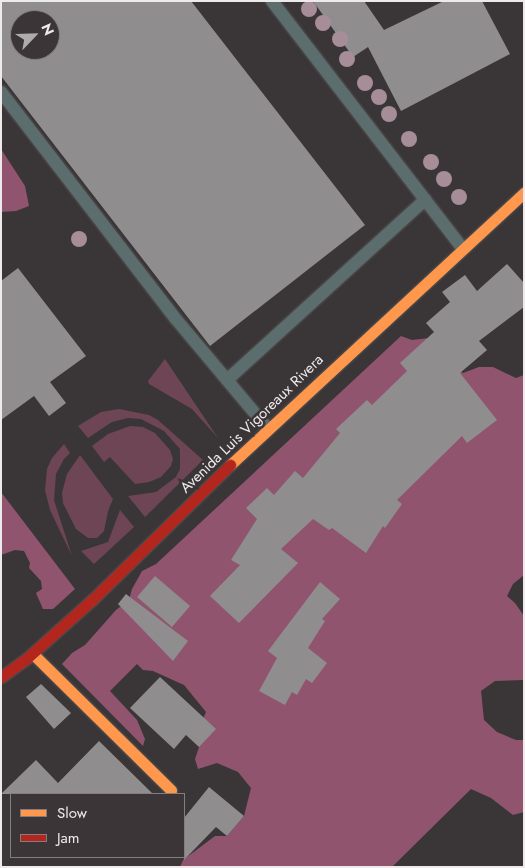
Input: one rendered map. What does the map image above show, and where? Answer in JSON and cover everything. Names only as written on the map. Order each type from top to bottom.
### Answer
[{"type":"main road","name":"Avenida Luis Vigoreaux Rivera","points":[[1,677],[33,654],[100,593],[268,428],[524,193]]},
{"type":"main road","points":[[33,654],[171,790]]},
{"type":"lane","points":[[272,1],[462,248]]},
{"type":"lane","points":[[1,92],[175,318],[268,428]]},
{"type":"lane","points":[[227,380],[425,200]]},
{"type":"shaded area","points":[[1,149],[25,186],[29,206],[16,211],[1,212]]},
{"type":"shaded area","points":[[401,336],[412,340],[429,338],[451,366],[463,373],[479,367],[493,367],[516,378],[524,375],[524,575],[513,584],[507,596],[515,603],[524,616],[524,680],[495,681],[481,691],[484,720],[497,732],[516,740],[524,740],[524,812],[513,815],[491,798],[471,789],[392,867],[180,867],[183,860],[215,836],[227,836],[244,816],[251,788],[238,772],[217,763],[198,769],[195,759],[199,747],[202,721],[206,712],[184,685],[153,671],[143,670],[137,664],[110,691],[137,720],[145,739],[143,746],[62,664],[72,653],[85,645],[116,610],[129,600],[132,589],[142,571],[156,564]]},
{"type":"shaded area","points":[[165,359],[218,438],[192,409],[149,384],[148,381]]},
{"type":"shaded area","points":[[119,409],[149,415],[158,420],[203,460],[145,517],[128,496],[156,492],[176,477],[180,469],[180,449],[164,431],[141,419],[128,418],[112,422],[88,438],[78,426],[101,412]]},
{"type":"shaded area","points":[[130,426],[143,427],[155,433],[170,450],[173,459],[171,466],[161,477],[149,482],[135,484],[110,457],[104,462],[92,446],[108,434]]},
{"type":"shaded area","points":[[64,444],[70,453],[64,459],[56,474],[54,500],[72,556],[50,510],[45,490],[47,469],[52,458]]},
{"type":"shaded area","points":[[80,455],[113,499],[108,511],[104,531],[97,538],[88,538],[76,529],[63,503],[62,493],[67,474]]},
{"type":"shaded area","points":[[1,492],[75,589],[53,609],[43,609],[36,593],[42,589],[41,581],[29,568],[30,563],[24,551],[15,550],[1,555]]},
{"type":"shaded area","points":[[120,510],[134,527],[94,564],[81,551],[108,542]]},
{"type":"building","points":[[1,1],[191,1],[365,225],[210,346],[1,76]]},
{"type":"building","points":[[313,1],[364,1],[384,30],[444,1],[482,1],[510,54],[401,111],[368,47],[353,57]]},
{"type":"building","points":[[507,264],[524,283],[524,307],[479,341],[487,350],[460,373],[497,420],[467,443],[462,436],[397,500],[402,504],[385,528],[383,526],[366,553],[332,528],[329,530],[313,519],[281,549],[298,563],[239,623],[210,596],[240,565],[231,560],[257,519],[246,508],[267,488],[274,495],[295,471],[303,478],[340,433],[336,429],[367,400],[372,405],[407,371],[400,363],[434,332],[426,323],[450,302],[442,292],[465,275],[477,291]]},
{"type":"building","points":[[18,268],[86,356],[50,382],[66,403],[49,416],[34,396],[1,420],[1,281]]},
{"type":"building","points":[[155,576],[190,606],[172,627],[137,597]]},
{"type":"building","points":[[320,582],[340,599],[322,619],[325,621],[308,648],[327,663],[312,683],[306,679],[297,695],[292,692],[285,705],[259,691],[277,658],[268,651]]},
{"type":"building","points":[[126,594],[188,641],[173,661],[118,604]]},
{"type":"building","points":[[160,677],[216,729],[199,747],[186,735],[174,749],[130,708]]},
{"type":"building","points":[[41,684],[71,713],[54,729],[26,697]]},
{"type":"building","points":[[99,741],[152,793],[1,794],[36,760],[58,783]]},
{"type":"building","points":[[209,787],[244,816],[227,836],[216,827],[184,860],[185,817]]},
{"type":"traffic: slow","points":[[230,465],[524,193]]},
{"type":"traffic: slow","points":[[33,654],[171,790]]},
{"type":"traffic: jam","points":[[1,677],[27,658],[93,599],[230,465]]}]
